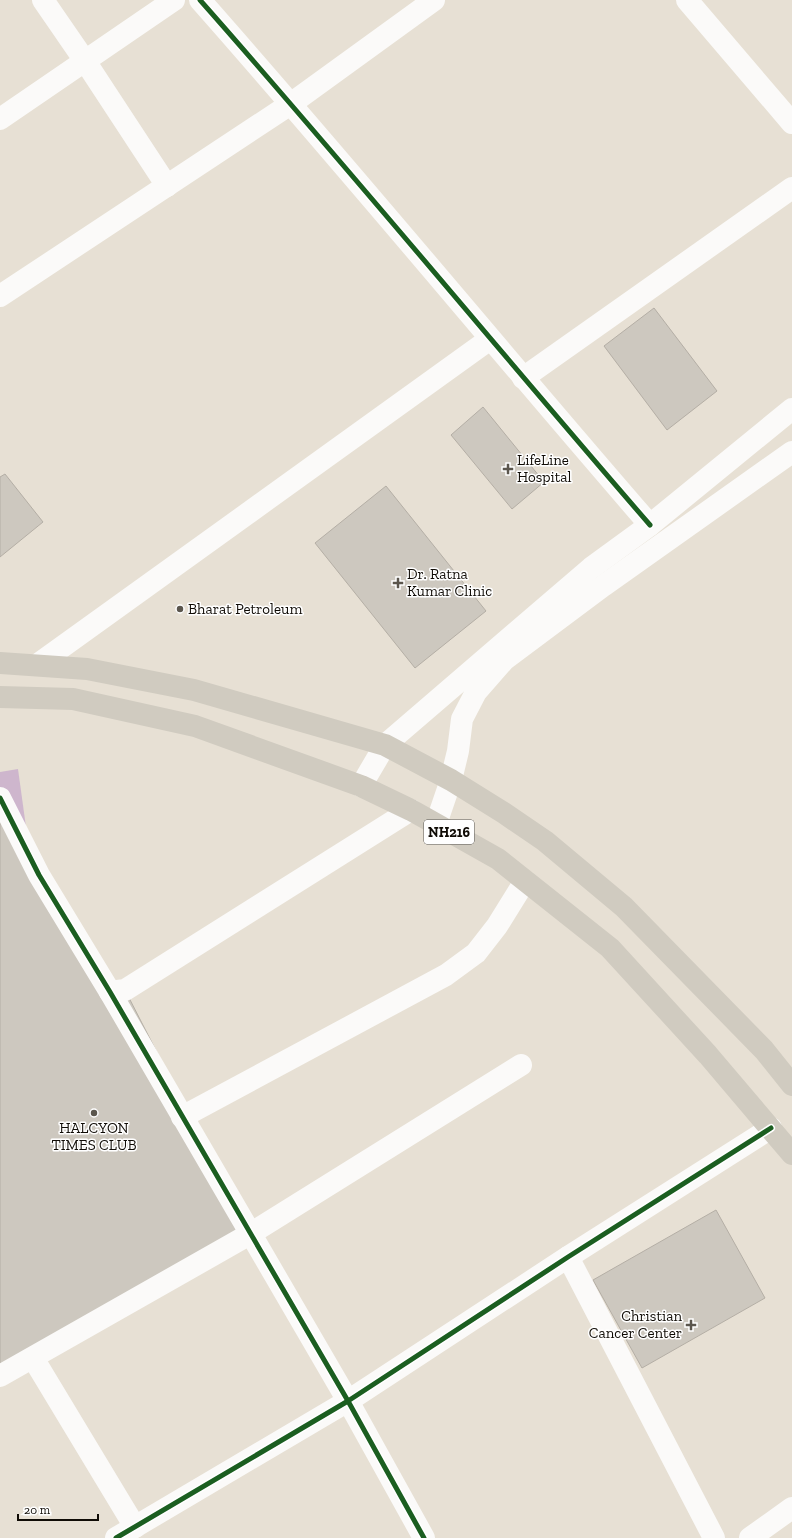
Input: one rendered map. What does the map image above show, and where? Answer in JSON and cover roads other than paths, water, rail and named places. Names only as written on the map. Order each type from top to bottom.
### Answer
[{"type":"highway","name":"NH216","points":[[0,663],[87,668],[194,690],[385,745],[451,780],[545,841],[624,907],[764,1050],[792,1085]]},
{"type":"highway","name":"NH216","points":[[0,697],[72,699],[195,726],[361,786],[411,810],[498,859],[610,948],[708,1055],[792,1154]]},
{"type":"street","points":[[43,0],[167,186]]},
{"type":"street","points":[[0,119],[174,0]]},
{"type":"street","points":[[200,0],[292,103],[523,378],[650,525]]},
{"type":"street","points":[[0,296],[292,103],[434,0]]},
{"type":"street","points":[[687,0],[792,123]]},
{"type":"street","points":[[523,378],[792,188]]},
{"type":"street","points":[[37,665],[490,339]]},
{"type":"street","points":[[361,786],[385,745],[590,568],[650,525],[792,408]]},
{"type":"street","points":[[436,824],[451,780],[458,751],[462,719],[476,692],[504,660],[603,586],[792,452]]},
{"type":"street","points":[[0,798],[39,875],[110,992],[348,1401],[424,1538]]},
{"type":"street","points":[[110,992],[125,990],[411,810]]},
{"type":"street","points":[[182,1117],[446,974],[476,953],[497,926],[525,881]]},
{"type":"street","points":[[0,1376],[250,1234],[521,1065]]},
{"type":"street","points":[[116,1538],[348,1401],[568,1257],[771,1128]]},
{"type":"street","points":[[568,1257],[714,1538]]},
{"type":"street","points":[[33,1358],[135,1527]]},
{"type":"street","points":[[750,1538],[792,1508]]},
{"type":"place","name":"LifeLine Hospital","points":[[508,469]]},
{"type":"place","name":"Dr. Ratna Kumar Clinic","points":[[398,583]]},
{"type":"place","name":"Bharat Petroleum","points":[[180,609]]},
{"type":"place","name":"HALCYON TIMES CLUB","points":[[94,1113]]},
{"type":"place","name":"Christian Cancer Center","points":[[691,1325]]}]
